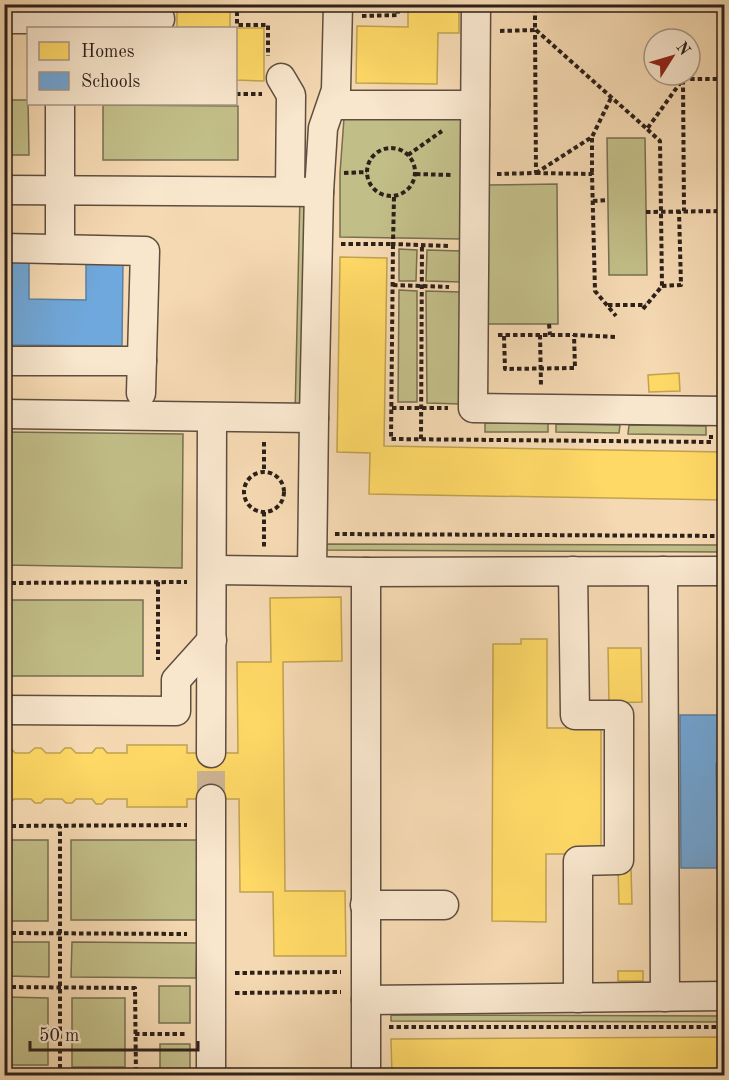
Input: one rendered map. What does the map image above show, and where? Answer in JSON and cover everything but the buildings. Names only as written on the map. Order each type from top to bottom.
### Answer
[{"type":"lane","points":[[312,571],[319,192],[323,128],[336,90],[338,10]]},
{"type":"lane","points":[[476,18],[473,408],[542,409],[630,401],[724,411]]},
{"type":"lane","points":[[4,19],[60,24],[160,19]]},
{"type":"lane","points":[[274,72],[291,95],[290,191]]},
{"type":"lane","points":[[335,95],[340,105],[475,105]]},
{"type":"lane","points":[[60,105],[60,249]]},
{"type":"lane","points":[[4,190],[60,198],[319,192]]},
{"type":"lane","points":[[4,249],[145,251],[141,393]]},
{"type":"lane","points":[[4,361],[142,361]]},
{"type":"lane","points":[[4,414],[314,418]]},
{"type":"lane","points":[[211,753],[212,418]]},
{"type":"lane","points":[[212,576],[264,570],[724,571]]},
{"type":"lane","points":[[573,571],[575,715],[619,715],[619,860],[579,861],[578,998]]},
{"type":"lane","points":[[663,571],[665,997]]},
{"type":"lane","points":[[366,572],[366,1076]]},
{"type":"lane","points":[[4,710],[176,711],[176,681],[212,640]]},
{"type":"lane","points":[[211,812],[211,1076]]},
{"type":"lane","points":[[365,904],[444,905]]},
{"type":"lane","points":[[366,998],[724,996]]},
{"type":"path","points":[[237,4],[237,25],[268,25],[274,72]]},
{"type":"path","points":[[338,10],[398,15],[398,4]]},
{"type":"path","points":[[535,4],[536,173]]},
{"type":"path","points":[[476,18],[535,30],[660,141],[662,286],[645,307],[608,305]]},
{"type":"path","points":[[702,79],[724,79]]},
{"type":"path","points":[[647,129],[676,87]]},
{"type":"path","points":[[662,286],[681,285],[682,87]]},
{"type":"path","points":[[611,98],[592,137],[592,174],[595,291],[616,316]]},
{"type":"path","points":[[536,173],[592,137]]},
{"type":"path","points":[[386,148],[394,148],[408,155],[416,174],[409,189],[394,197],[378,193],[368,180],[367,172],[372,157],[386,148]]},
{"type":"path","points":[[416,174],[592,174]]},
{"type":"path","points":[[394,197],[393,244],[474,246]]},
{"type":"path","points":[[593,201],[608,200]]},
{"type":"path","points":[[646,212],[724,211]]},
{"type":"path","points":[[421,440],[422,245]]},
{"type":"path","points":[[393,285],[474,287]]},
{"type":"path","points":[[549,324],[550,335]]},
{"type":"path","points":[[473,335],[617,337]]},
{"type":"path","points":[[504,335],[505,369],[575,368],[574,335]]},
{"type":"path","points":[[540,335],[542,409]]},
{"type":"path","points":[[392,408],[473,408]]},
{"type":"path","points":[[264,472],[274,474],[281,482],[284,492],[282,502],[274,509],[264,512],[254,510],[247,502],[244,492],[247,482],[254,475],[264,472]]},
{"type":"path","points":[[264,512],[264,570]]},
{"type":"path","points":[[312,534],[724,536]]},
{"type":"path","points":[[4,583],[158,582],[212,576]]},
{"type":"path","points":[[158,582],[159,671]]},
{"type":"path","points":[[4,826],[60,826],[211,812]]},
{"type":"path","points":[[60,826],[60,1076]]},
{"type":"path","points":[[4,933],[211,934]]},
{"type":"path","points":[[211,983],[366,998]]},
{"type":"path","points":[[211,983],[724,1027]]},
{"type":"path","points":[[4,987],[135,988],[135,1076]]},
{"type":"path","points":[[135,1034],[211,1034]]},
{"type":"shaded area","points":[[5,100],[27,100],[29,155],[5,155]]},
{"type":"shaded area","points":[[103,105],[238,106],[238,160],[103,160]]},
{"type":"shaded area","points":[[462,116],[461,239],[340,237],[340,173],[344,118]]},
{"type":"shaded area","points":[[607,138],[645,138],[647,275],[609,275]]},
{"type":"shaded area","points":[[557,184],[558,324],[486,324],[486,185]]},
{"type":"shaded area","points":[[300,195],[306,195],[301,414],[295,414]]},
{"type":"shaded area","points":[[399,249],[417,250],[416,281],[399,281]]},
{"type":"shaded area","points":[[427,250],[461,251],[461,282],[426,281]]},
{"type":"shaded area","points":[[399,290],[417,291],[417,402],[398,402]]},
{"type":"shaded area","points":[[426,291],[460,292],[460,404],[427,403]]},
{"type":"shaded area","points":[[485,423],[548,423],[548,432],[485,432]]},
{"type":"shaded area","points":[[556,424],[620,425],[619,433],[556,432]]},
{"type":"shaded area","points":[[629,425],[706,426],[706,435],[628,434]]},
{"type":"shaded area","points":[[5,432],[183,434],[182,568],[5,565]]},
{"type":"shaded area","points":[[321,544],[724,545],[724,552],[321,550]]},
{"type":"shaded area","points":[[5,600],[143,600],[143,676],[5,676]]},
{"type":"shaded area","points":[[5,840],[48,840],[48,921],[5,921]]},
{"type":"shaded area","points":[[71,840],[199,840],[199,920],[71,920]]},
{"type":"shaded area","points":[[5,942],[49,942],[49,977],[5,976]]},
{"type":"shaded area","points":[[72,942],[197,943],[196,978],[71,977]]},
{"type":"shaded area","points":[[159,986],[190,986],[190,1023],[159,1023]]},
{"type":"shaded area","points":[[5,997],[48,998],[48,1065],[5,1065]]},
{"type":"shaded area","points":[[72,998],[125,998],[125,1067],[72,1067]]},
{"type":"shaded area","points":[[391,1015],[724,1016],[724,1022],[391,1021]]},
{"type":"shaded area","points":[[160,1044],[190,1044],[190,1075],[160,1075]]},
{"type":"tunnel","points":[[211,753],[211,799]]}]
